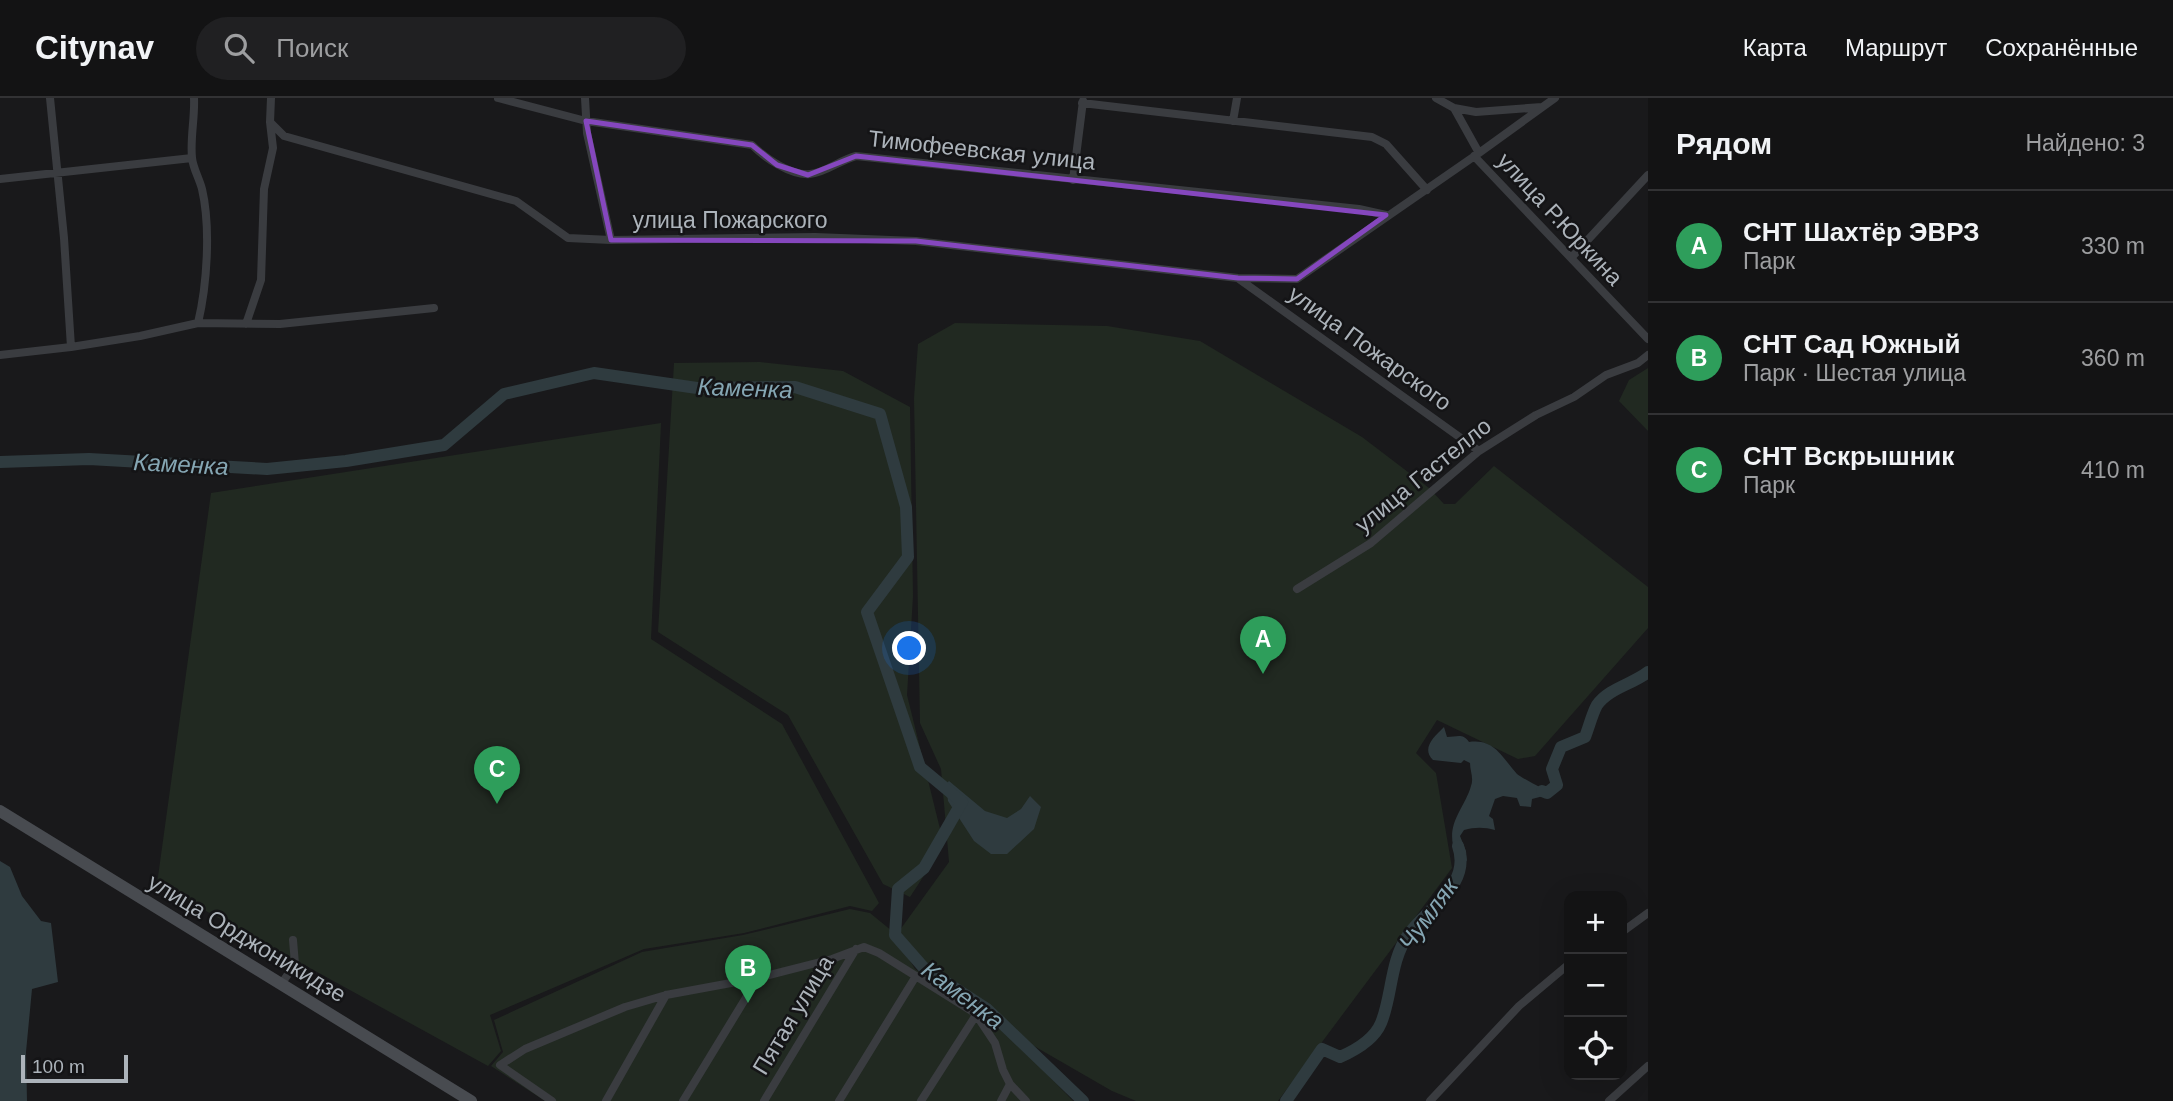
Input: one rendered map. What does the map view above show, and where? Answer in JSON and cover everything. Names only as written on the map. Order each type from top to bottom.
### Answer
[{"type":"main road","name":"улица Орджоникидзе","points":[[0,811],[471,1101]]},
{"type":"street","points":[[50,98],[64,238],[71,347]]},
{"type":"street","points":[[194,98],[192,158],[202,190],[206,243],[204,295],[198,323]]},
{"type":"street","points":[[246,324],[261,280],[264,189],[273,148],[271,98]]},
{"type":"street","name":"Тимофеевская улица","points":[[498,98],[586,121],[752,145],[777,165],[808,175],[856,156],[1359,209],[1387,215]]},
{"type":"street","points":[[585,98],[586,121],[611,240]]},
{"type":"street","points":[[1233,121],[1237,98]]},
{"type":"street","points":[[1436,98],[1454,108],[1476,112],[1542,107]]},
{"type":"street","name":"улица Пожарского","points":[[270,122],[284,136],[516,201],[568,237],[611,240],[815,237],[916,241],[1238,278],[1297,279],[1555,98]]},
{"type":"street","points":[[1073,180],[1083,101],[1372,137],[1386,144],[1427,190]]},
{"type":"street","name":"улица Р.Юркина","points":[[1454,108],[1476,155],[1648,339]]},
{"type":"street","points":[[0,179],[192,158]]},
{"type":"street","points":[[1571,258],[1648,175]]},
{"type":"street","name":"улица Пожарского","points":[[1238,278],[1479,451]]},
{"type":"street","points":[[0,355],[140,336],[198,323],[279,324],[434,308]]},
{"type":"street","name":"улица Гастелло","points":[[1297,589],[1371,543],[1479,451],[1536,415],[1574,397],[1606,375],[1638,363],[1648,355]]},
{"type":"street","points":[[1627,928],[1648,913]]},
{"type":"street","points":[[282,983],[295,964],[293,940]]},
{"type":"street","points":[[552,1101],[500,1065],[525,1049],[625,1007],[666,995],[758,978],[832,959],[864,947],[879,953],[976,1015],[995,1042],[1010,1084],[1026,1101]]},
{"type":"street","name":"Пятая улица","points":[[764,1101],[856,948]]},
{"type":"street","points":[[1430,1101],[1519,1006],[1564,968]]},
{"type":"street","points":[[839,1101],[916,976]]},
{"type":"street","points":[[683,1101],[758,978]]},
{"type":"street","points":[[606,1101],[666,995]]},
{"type":"street","points":[[921,1101],[976,1015]]},
{"type":"street","points":[[1609,1101],[1648,1066]]},
{"type":"street","points":[[1001,1101],[1010,1084]]},
{"type":"highlighted area","points":[[586,121],[752,145],[777,165],[808,175],[856,156],[1386,215],[1297,279],[1238,278],[916,241],[611,240]]},
{"type":"shaded area","points":[[955,323],[1107,326],[1200,341],[1362,437],[1429,488],[1444,504],[1455,504],[1494,466],[1648,587],[1648,628],[1535,756],[1518,759],[1437,720],[1416,753],[1436,773],[1452,868],[1278,1101],[1136,1101],[1112,1091],[1034,1046],[917,968],[897,934],[949,862],[941,769],[920,723],[914,398],[918,344]]},
{"type":"shaded area","points":[[760,362],[843,371],[910,407],[913,596],[907,695],[944,845],[910,897],[883,884],[788,715],[658,632],[674,363]]},
{"type":"shaded area","points":[[1648,368],[1648,431],[1619,401],[1629,380]]},
{"type":"shaded area","points":[[661,423],[651,639],[782,724],[879,903],[872,911],[850,906],[744,933],[644,949],[490,1015],[501,1051],[488,1066],[157,884],[211,493]]},
{"type":"shaded area","points":[[1444,727],[1447,737],[1462,736],[1469,742],[1486,743],[1498,751],[1519,775],[1545,790],[1552,785],[1556,789],[1551,794],[1532,799],[1531,807],[1520,806],[1517,798],[1503,796],[1495,799],[1489,816],[1493,819],[1495,830],[1472,828],[1464,830],[1460,836],[1467,861],[1456,854],[1452,836],[1455,821],[1472,783],[1470,763],[1464,760],[1461,763],[1433,760],[1428,751],[1430,743]]},
{"type":"shaded area","points":[[949,781],[985,811],[1007,818],[1021,809],[1030,796],[1041,807],[1034,829],[1007,854],[991,854],[974,841],[948,801],[946,784]]},
{"type":"shaded area","points":[[0,861],[10,867],[22,896],[41,921],[51,923],[58,982],[32,989],[26,1052],[27,1101],[0,1101]]},
{"type":"shaded area","points":[[850,909],[870,913],[892,931],[915,969],[1000,1025],[1073,1101],[545,1101],[491,1066],[503,1052],[494,1020],[642,952],[743,935]]},
{"type":"waterway","name":"Каменка","points":[[0,462],[89,459],[267,469],[346,461],[444,445],[504,394],[594,373],[697,388],[795,387],[880,414],[906,507],[908,557],[867,612],[920,767],[962,802],[924,868],[898,889],[895,935],[924,968],[987,1009],[1083,1101]]},
{"type":"waterway","name":"Чумляк","points":[[1542,791],[1547,793],[1557,785],[1552,769],[1561,747],[1585,737],[1595,709],[1602,699],[1648,672]]},
{"type":"waterway","name":"Чумляк","points":[[1286,1101],[1322,1049],[1340,1057],[1364,1044],[1378,1029],[1385,1013],[1394,967],[1402,945],[1416,925],[1445,895],[1459,873],[1461,860],[1458,846]]},
{"type":"place","name":"СНТ Шахтёр ЭВРЗ","points":[[1263,674]]},
{"type":"place","name":"СНТ Вскрышник","points":[[497,804]]},
{"type":"place","name":"СНТ Сад Южный","points":[[748,1003]]}]
